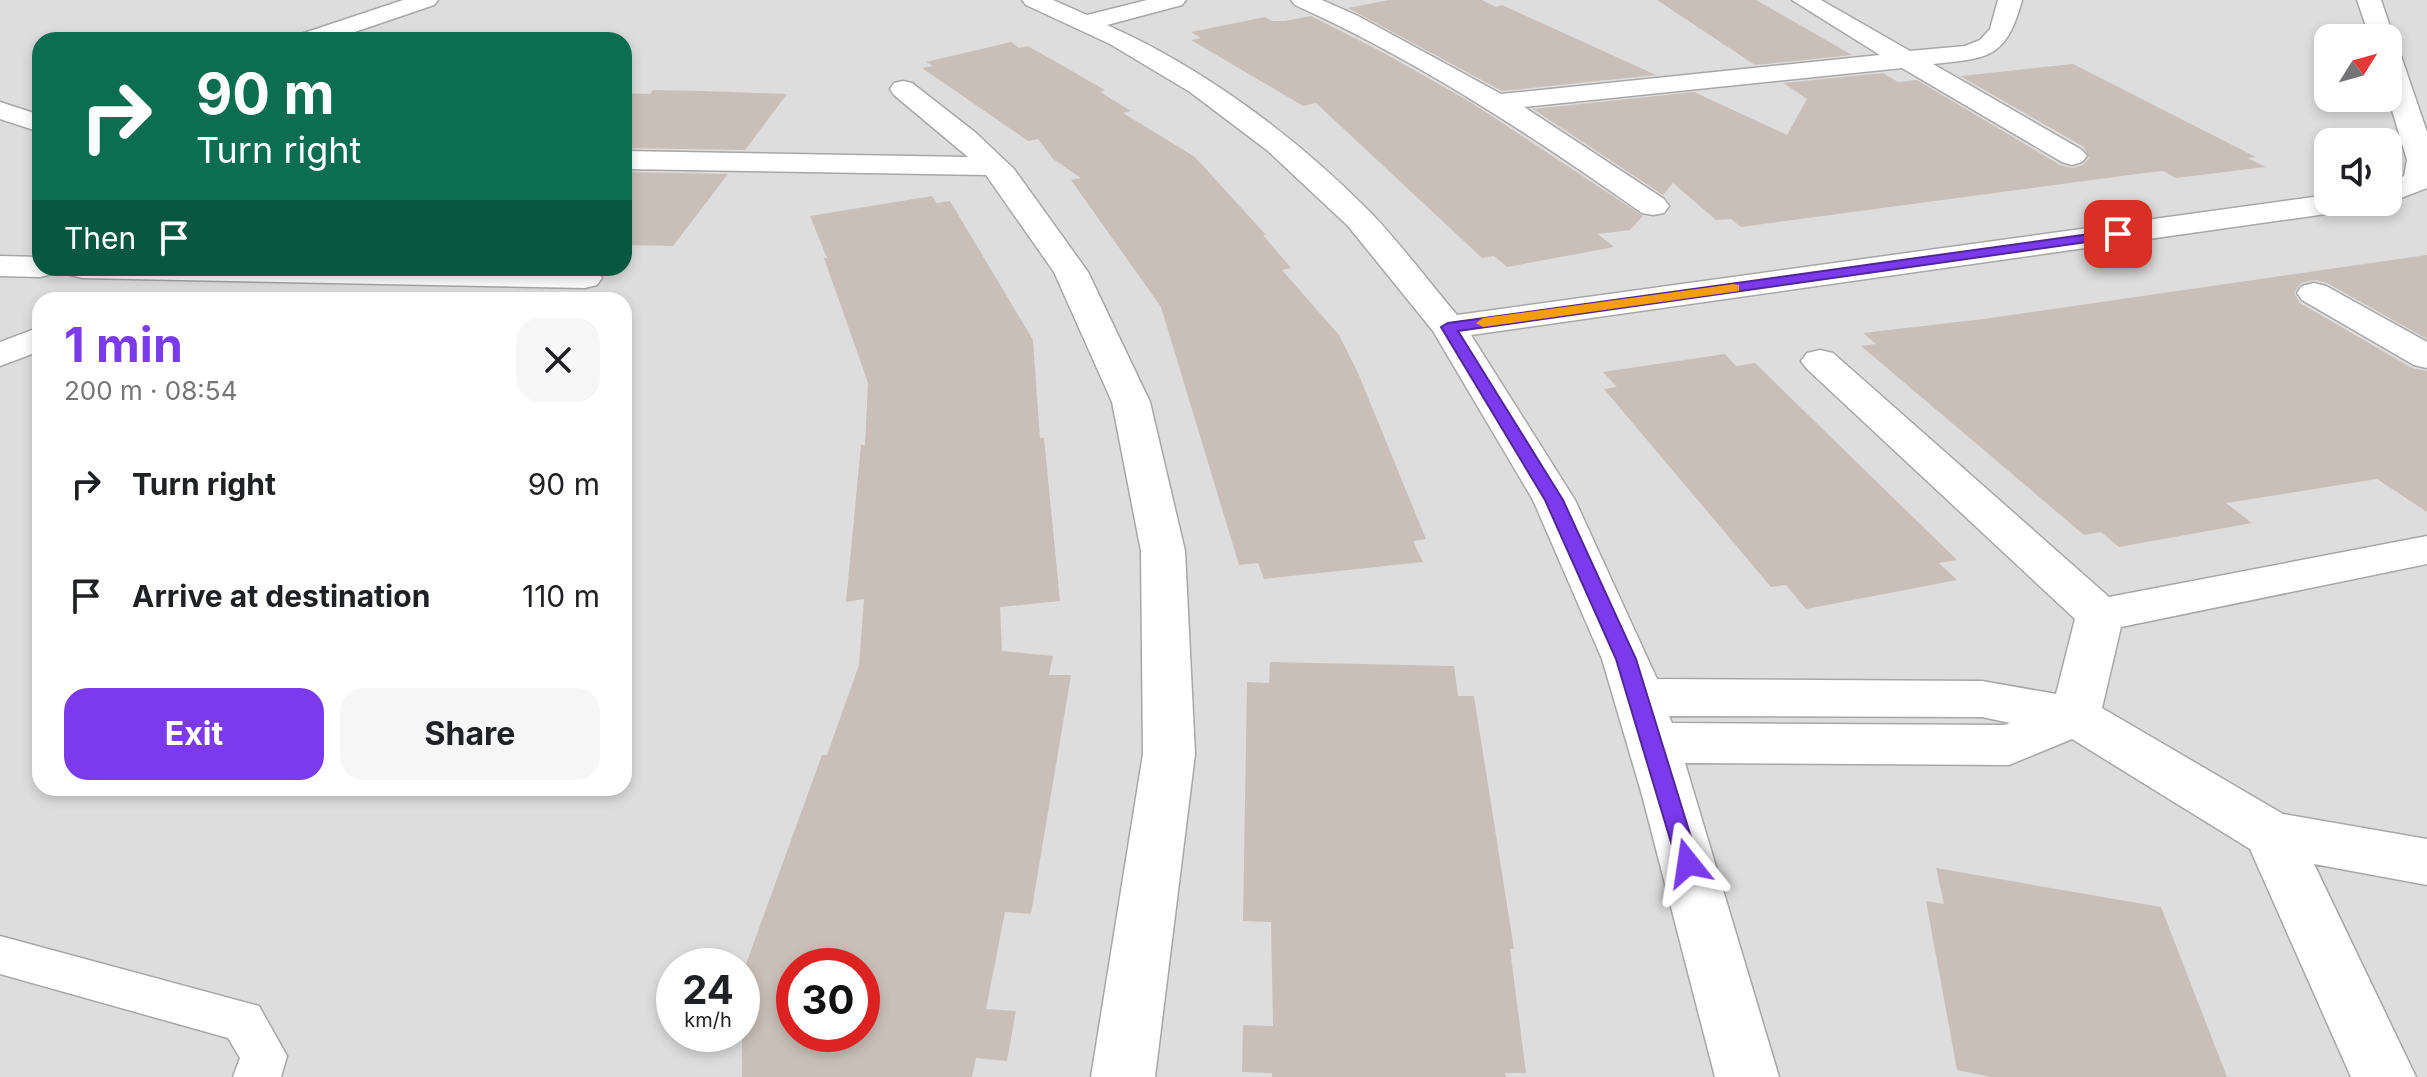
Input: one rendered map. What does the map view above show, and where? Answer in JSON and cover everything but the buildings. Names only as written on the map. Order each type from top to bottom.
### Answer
[{"type":"street","points":[[331,32],[426,0]]},
{"type":"street","points":[[1034,0],[1119,39],[1199,86],[1278,145],[1359,219],[1448,327],[1554,500],[1626,659],[1669,795],[1747,1077]]},
{"type":"street","points":[[1086,23],[1174,0]]},
{"type":"street","points":[[1303,0],[1422,58],[1498,102],[1653,206]]},
{"type":"street","points":[[1804,0],[2072,156]]},
{"type":"street","points":[[1498,102],[1968,53],[1992,46],[1999,35],[2010,0]]},
{"type":"street","points":[[2369,0],[2377,24]]},
{"type":"street","points":[[903,89],[995,166],[1071,272],[1131,402],[1163,551],[1169,754],[1123,1077]]},
{"type":"street","points":[[2402,99],[2422,160],[2418,181],[2402,188]]},
{"type":"street","points":[[0,110],[32,121]]},
{"type":"street","points":[[632,160],[995,166]]},
{"type":"street","points":[[1448,327],[2314,207]]},
{"type":"street","points":[[0,266],[32,267]]},
{"type":"street","points":[[145,292],[182,276]]},
{"type":"street","points":[[499,276],[585,278]]},
{"type":"street","points":[[2314,293],[2427,357]]},
{"type":"street","points":[[0,355],[32,341]]},
{"type":"street","points":[[1820,361],[2100,615]]},
{"type":"street","points":[[2100,615],[2427,550]]},
{"type":"street","points":[[2075,716],[2100,615]]},
{"type":"street","points":[[1643,720],[2009,745],[2075,716]]},
{"type":"street","points":[[2075,716],[2271,834],[2427,862]]},
{"type":"street","points":[[2271,834],[2384,1077]]},
{"type":"lane","points":[[0,955],[243,1021],[264,1056],[257,1077]]},
{"type":"shaded area","points":[[0,0],[2427,0],[2427,1077],[0,1077]]},
{"type":"slow traffic","points":[[1483,323],[1734,288]]},
{"type":"route","points":[[1688,863],[1626,659],[1554,500],[1448,327],[2118,234]]}]
